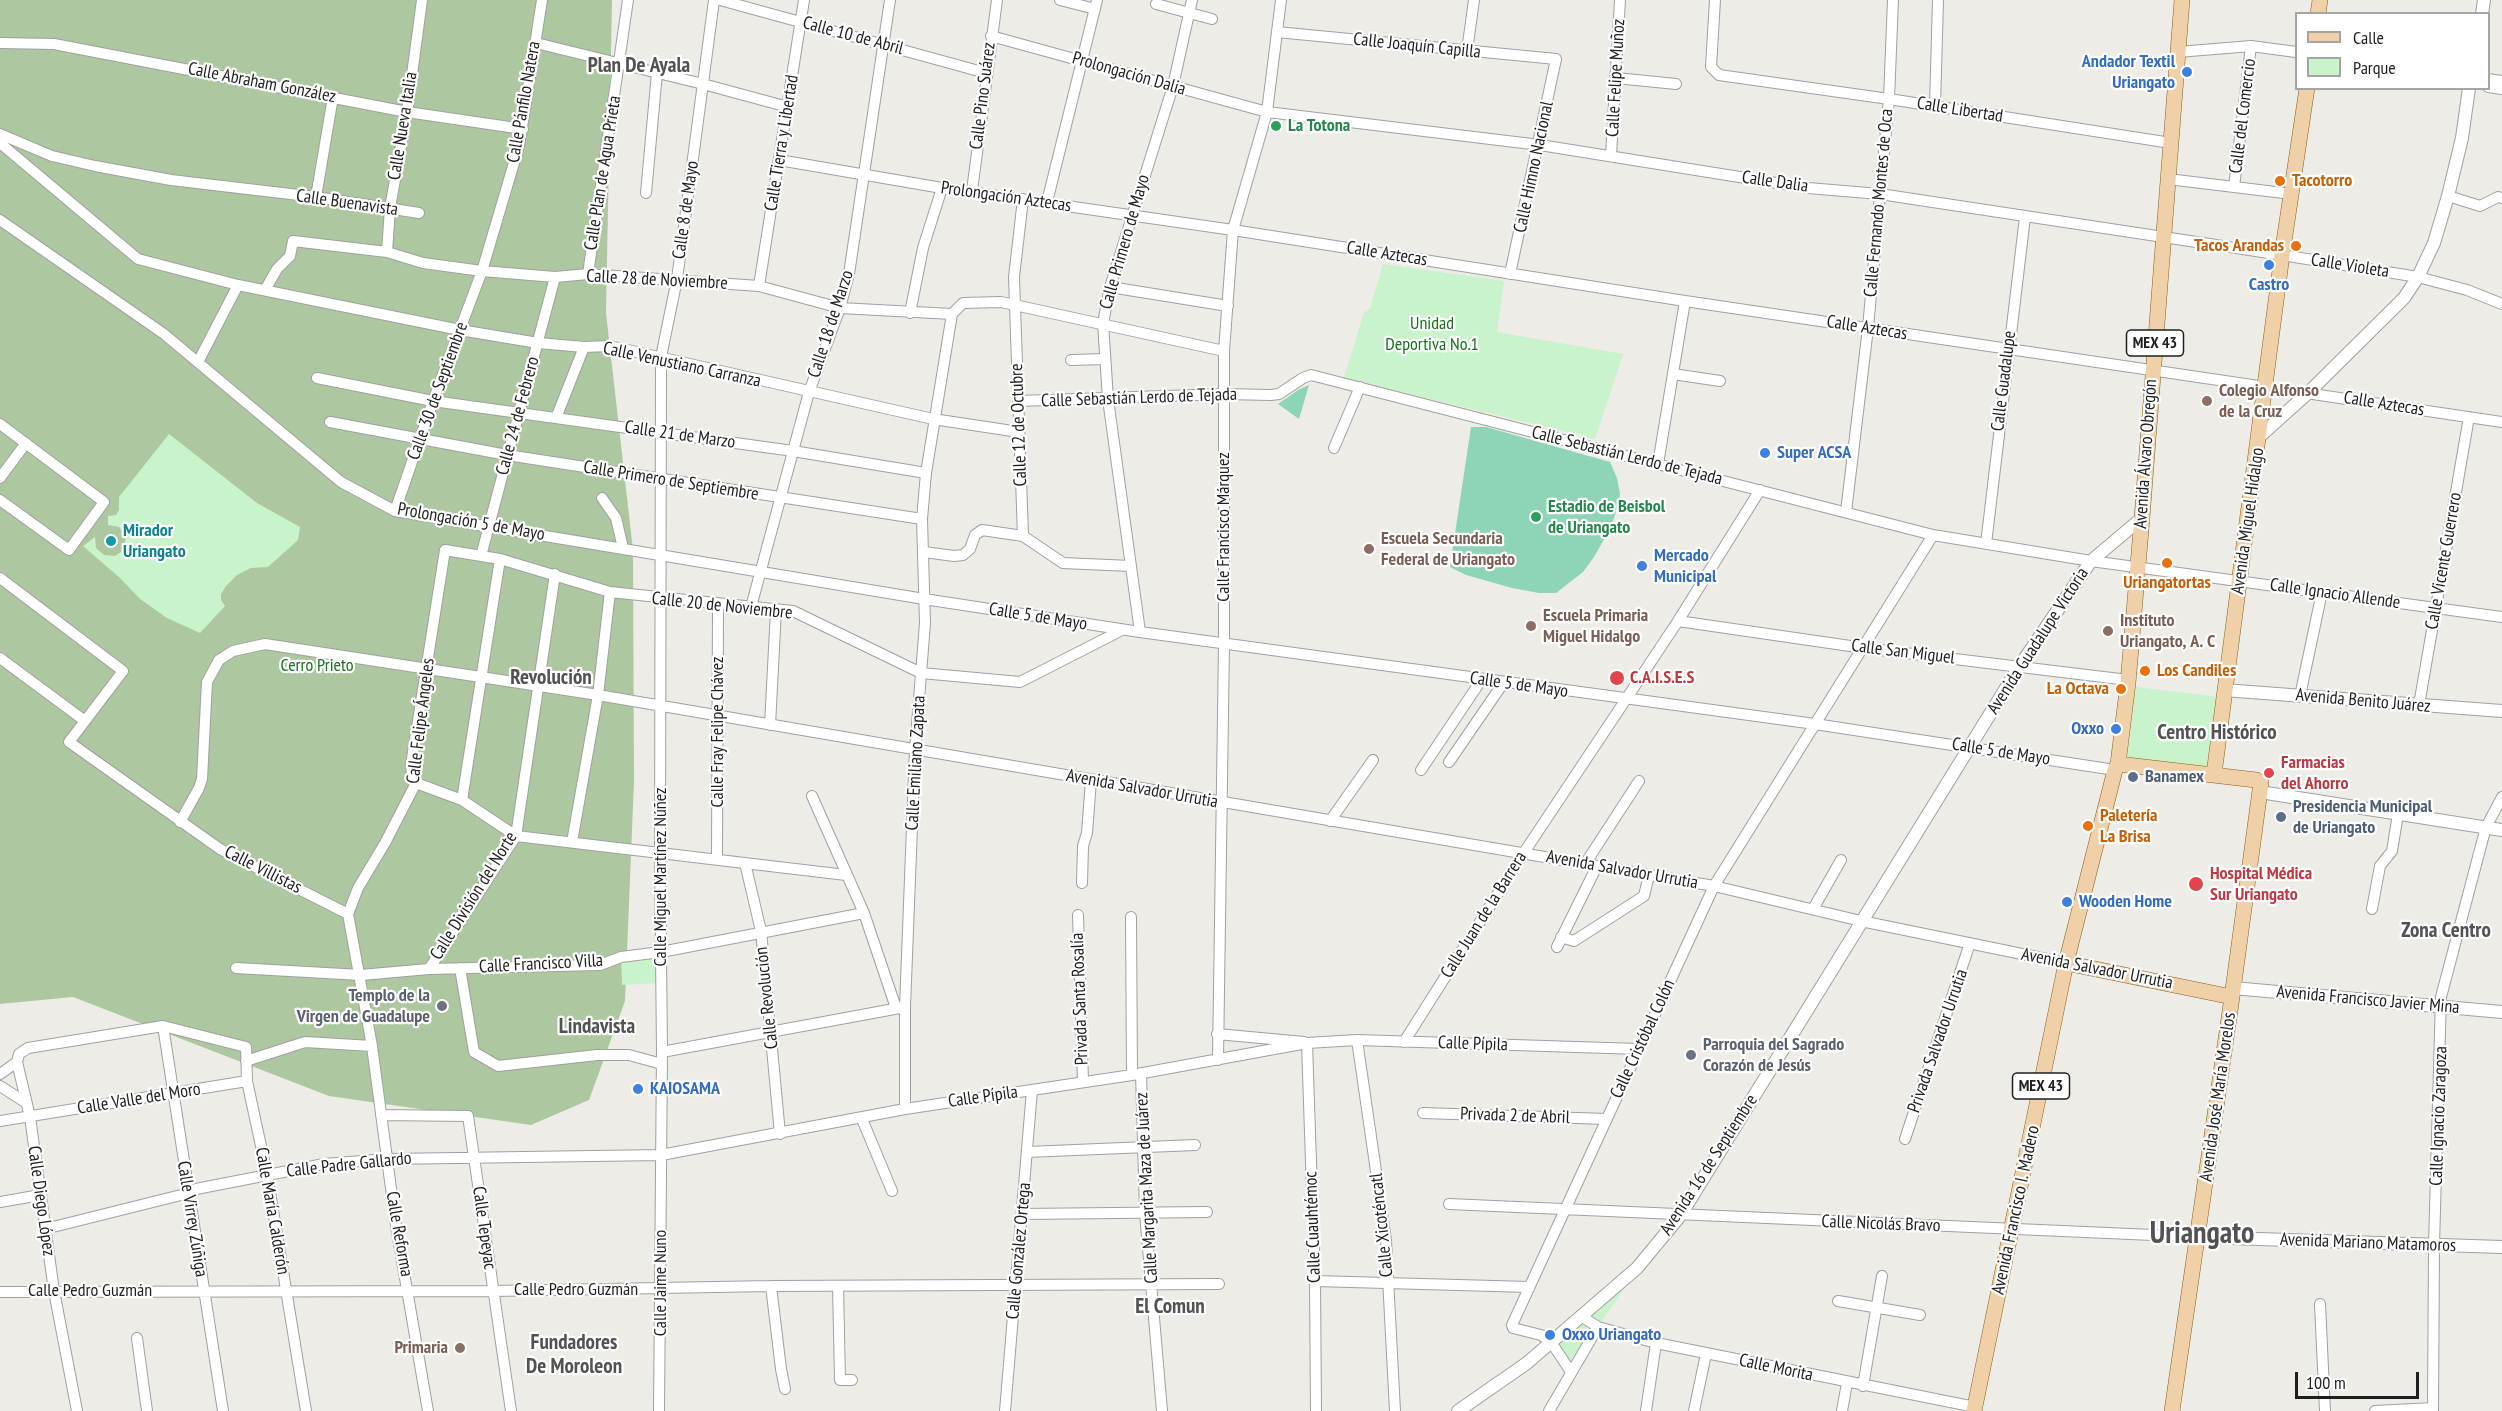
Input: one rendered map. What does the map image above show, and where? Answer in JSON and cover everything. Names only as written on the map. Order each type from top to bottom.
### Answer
[{"type":"main road","name":"Avenida Álvaro Obregón","points":[[2116,767],[2128,680],[2142,518],[2182,1]]},
{"type":"main road","name":"Avenida Miguel Hidalgo","points":[[2214,774],[2282,255],[2307,90]]},
{"type":"main road","points":[[2116,767],[2214,774],[2256,780],[2260,788]]},
{"type":"main road","name":"Avenida Francisco I. Madero","points":[[1974,1409],[2066,963],[2116,767]]},
{"type":"main road","name":"Avenida José María Morelos","points":[[2172,1411],[2260,788]]},
{"type":"main road","name":"Avenida Salvador Urrutia","points":[[2066,963],[2233,992]]},
{"type":"street","name":"Calle Nueva Italia","points":[[387,252],[390,208],[407,112],[422,0]]},
{"type":"street","name":"Calle Pánfilo Natera","points":[[482,271],[523,129],[542,0]]},
{"type":"street","name":"Calle Plan de Agua Prieta","points":[[588,274],[628,0]]},
{"type":"street","name":"Calle 8 de Mayo","points":[[660,599],[661,357],[677,279],[714,0]]},
{"type":"street","name":"Calle 10 de Abril","points":[[720,0],[986,73]]},
{"type":"street","name":"Calle Tierra y Libertad","points":[[759,286],[804,0]]},
{"type":"street","name":"Calle 18 de Marzo","points":[[752,607],[808,392],[840,308],[857,235],[890,0]]},
{"type":"street","name":"Calle Pino Suárez","points":[[972,191],[997,0]]},
{"type":"street","points":[[1047,202],[1096,5],[1060,0]]},
{"type":"street","name":"Calle Primero de Mayo","points":[[1140,632],[1108,399],[1103,323],[1110,287],[1131,215],[1173,86],[1192,0]]},
{"type":"street","name":"Calle Francisco Márquez","points":[[1218,1060],[1224,644],[1224,351],[1233,230],[1266,112],[1281,0]]},
{"type":"street","points":[[1467,51],[1474,0]]},
{"type":"street","name":"Calle Felipe Muñoz","points":[[1611,156],[1620,0]]},
{"type":"street","name":"Calle Libertad","points":[[1715,0],[1711,67],[1719,75],[2170,143]]},
{"type":"street","name":"Calle Fernando Montes de Oca","points":[[1846,512],[1868,328],[1889,99],[1893,0]]},
{"type":"street","points":[[1935,106],[1938,0]]},
{"type":"street","points":[[1156,4],[1212,19]]},
{"type":"street","name":"Calle Joaquín Capilla","points":[[1277,32],[1556,59]]},
{"type":"street","name":"Prolongación Dalia","points":[[991,36],[1266,112]]},
{"type":"street","name":"Calle Abraham González","points":[[0,43],[54,44],[407,112],[523,129]]},
{"type":"street","points":[[536,43],[788,107]]},
{"type":"street","points":[[2178,52],[2251,46],[2295,51]]},
{"type":"street","name":"Calle del Comercio","points":[[2234,187],[2251,46]]},
{"type":"street","name":"Calle Himno Nacional","points":[[1510,274],[1540,145],[1556,59]]},
{"type":"street","points":[[646,193],[657,73]]},
{"type":"street","points":[[1616,78],[1676,84]]},
{"type":"street","points":[[2259,437],[2309,392],[2404,298],[2418,277],[2434,243],[2448,196],[2462,138],[2469,90]]},
{"type":"street","points":[[316,196],[333,97]]},
{"type":"street","name":"Calle Dalia","points":[[1266,112],[1540,145],[1808,188],[1880,194],[2282,255]]},
{"type":"street","name":"Calle Buenavista","points":[[0,134],[52,156],[95,166],[171,180],[316,196],[419,213]]},
{"type":"street","name":"Calle Venustiano Carranza","points":[[0,142],[138,259],[238,285],[460,330],[538,343],[584,347],[610,346],[933,419],[1019,432]]},
{"type":"street","name":"Prolongación Aztecas","points":[[779,160],[942,188],[1233,230]]},
{"type":"street","points":[[2168,179],[2292,194]]},
{"type":"street","points":[[910,313],[923,248],[942,188]]},
{"type":"street","points":[[2448,196],[2480,206],[2498,197],[2502,198]]},
{"type":"street","name":"Calle 12 de Octubre","points":[[1023,199],[1014,277],[1023,536]]},
{"type":"street","name":"Calle Guadalupe","points":[[1986,544],[2007,349],[2025,217]]},
{"type":"street","name":"Prolongación 5 de Mayo","points":[[0,220],[164,334],[341,482],[395,511],[924,599]]},
{"type":"street","name":"Calle Aztecas","points":[[1233,230],[1685,301],[2502,422]]},
{"type":"street","name":"Calle 28 de Noviembre","points":[[265,290],[277,269],[290,256],[294,241],[387,252],[423,263],[482,271],[555,277],[588,274],[759,286],[840,308],[952,314],[963,303],[982,301],[1015,305],[1103,323],[1224,351]]},
{"type":"street","name":"Calle Violeta","points":[[2282,255],[2418,277],[2467,290],[2502,304]]},
{"type":"street","name":"Calle 30 de Septiembre","points":[[395,511],[482,271]]},
{"type":"street","name":"Calle 24 de Febrero","points":[[482,556],[487,527],[555,277]]},
{"type":"street","points":[[198,362],[238,285]]},
{"type":"street","points":[[1110,287],[1228,306]]},
{"type":"street","points":[[1658,464],[1685,301]]},
{"type":"street","name":"Calle Emiliano Zapata","points":[[905,1109],[901,1008],[915,750],[924,653],[922,519],[933,419],[952,314]]},
{"type":"street","points":[[556,418],[584,347]]},
{"type":"street","points":[[1071,360],[1105,359]]},
{"type":"street","points":[[1673,374],[1720,381]]},
{"type":"street","name":"Calle Sebastián Lerdo de Tejada","points":[[1018,401],[1279,394],[1311,375],[1933,535],[2091,561],[2239,581]]},
{"type":"street","name":"Calle 21 de Marzo","points":[[317,378],[433,401],[661,432],[926,473]]},
{"type":"street","points":[[1334,448],[1360,387]]},
{"type":"street","name":"Calle Vicente Guerrero","points":[[2419,705],[2469,417]]},
{"type":"street","name":"Calle Primero de Septiembre","points":[[330,422],[507,456],[922,519]]},
{"type":"street","points":[[0,424],[104,502],[69,550],[0,500]]},
{"type":"street","points":[[0,478],[26,443]]},
{"type":"street","name":"Calle Juan de la Barrera","points":[[1404,1042],[1523,854],[1678,621],[1760,490]]},
{"type":"street","points":[[602,498],[616,518],[623,549]]},
{"type":"street","name":"Avenida Guadalupe Victoria","points":[[1970,748],[2019,667],[2091,561],[2142,518]]},
{"type":"street","points":[[924,552],[963,555],[970,549],[975,535],[982,530],[1023,536],[1063,563],[1131,566]]},
{"type":"street","name":"Calle Cristóbal Colón","points":[[1551,1342],[1541,1335],[1512,1327],[1714,886],[1933,535]]},
{"type":"street","name":"Calle 20 de Noviembre","points":[[445,550],[500,558],[610,592],[718,605],[794,611],[921,673],[1020,682],[1122,630]]},
{"type":"street","name":"Calle Felipe Ángeles","points":[[348,914],[358,888],[385,843],[416,783],[412,776],[411,765],[445,550]]},
{"type":"street","points":[[462,800],[500,558]]},
{"type":"street","name":"Calle División del Norte","points":[[429,969],[516,836],[555,574]]},
{"type":"street","points":[[0,578],[123,670],[85,721],[0,658]]},
{"type":"street","name":"Calle Ignacio Allende","points":[[2239,581],[2502,617]]},
{"type":"street","points":[[572,842],[598,695],[610,592]]},
{"type":"street","points":[[2300,696],[2322,592]]},
{"type":"street","name":"Calle Miguel Martínez Núñez","points":[[660,599],[661,1155]]},
{"type":"street","name":"Calle 5 de Mayo","points":[[924,599],[1122,630],[2116,767]]},
{"type":"street","name":"Calle Fray Felipe Chávez","points":[[717,859],[718,605]]},
{"type":"street","points":[[770,725],[776,610]]},
{"type":"street","name":"Calle San Miguel","points":[[1678,621],[1864,648],[2128,680]]},
{"type":"street","name":"Avenida Salvador Urrutia","points":[[180,822],[202,779],[207,682],[219,660],[232,651],[264,644],[598,695],[1714,886],[1862,921],[2066,963]]},
{"type":"street","points":[[1421,770],[1482,680]]},
{"type":"street","points":[[1449,762],[1504,682]]},
{"type":"street","name":"Avenida Benito Juárez","points":[[2224,690],[2502,711]]},
{"type":"street","name":"Calle Villistas","points":[[85,721],[69,742],[220,849],[348,914]]},
{"type":"street","name":"Avenida 16 de Septiembre","points":[[1458,1411],[1527,1363],[1637,1268],[1680,1216],[1970,748]]},
{"type":"street","points":[[1330,821],[1373,760]]},
{"type":"street","points":[[1082,883],[1083,846],[1087,833],[1091,780]]},
{"type":"street","points":[[1585,864],[1639,781]]},
{"type":"street","points":[[416,783],[462,800],[516,836],[846,875]]},
{"type":"street","points":[[2260,788],[2398,814],[2502,830]]},
{"type":"street","points":[[662,1052],[901,1008],[864,913],[812,796]]},
{"type":"street","name":"Calle Ignacio Zaragoza","points":[[2433,1409],[2434,1245],[2441,997],[2486,828],[2502,797]]},
{"type":"street","points":[[2372,909],[2380,866],[2392,851],[2398,814]]},
{"type":"street","points":[[1813,909],[1841,860]]},
{"type":"street","name":"Calle Revolución","points":[[745,863],[761,931],[780,1134]]},
{"type":"street","points":[[1597,866],[1559,942],[1574,940],[1644,896],[1649,875]]},
{"type":"street","name":"Calle Francisco Villa","points":[[236,968],[361,975],[429,969],[600,965],[621,957],[662,952],[761,931],[864,913]]},
{"type":"street","name":"Calle Reforma","points":[[348,914],[361,975],[396,1226],[409,1290],[428,1411]]},
{"type":"street","name":"Privada Santa Rosalía","points":[[1078,915],[1083,1082]]},
{"type":"street","name":"Calle Margarita Maza de Juárez","points":[[1131,917],[1137,1074],[1144,1147],[1145,1213],[1162,1411]]},
{"type":"street","name":"Privada Salvador Urrutia","points":[[1905,1139],[1970,944]]},
{"type":"street","points":[[460,968],[474,1052],[498,1066],[597,1055],[629,1055],[662,1064]]},
{"type":"street","name":"Avenida Francisco Javier Mina","points":[[2233,992],[2502,1012]]},
{"type":"street","points":[[0,1074],[17,1062],[19,1054],[28,1048],[162,1026]]},
{"type":"street","name":"Calle María Calderón","points":[[162,1026],[246,1047],[247,1082],[267,1174],[306,1411]]},
{"type":"street","name":"Calle Virrey Zúñiga","points":[[162,1026],[224,1411]]},
{"type":"street","name":"Calle Pípila","points":[[1217,1034],[1307,1043]]},
{"type":"street","name":"Calle Pípila","points":[[661,1155],[862,1119],[905,1109],[1137,1074],[1307,1043],[1357,1040],[1639,1049]]},
{"type":"street","name":"Calle Xicoténcatl","points":[[1357,1040],[1386,1240],[1395,1411]]},
{"type":"street","points":[[246,1061],[305,1042],[372,1046]]},
{"type":"street","name":"Calle Cuauhtémoc","points":[[1307,1043],[1315,1281],[1316,1411]]},
{"type":"street","name":"Calle Diego López","points":[[17,1062],[30,1118],[54,1291],[77,1411]]},
{"type":"street","name":"Calle Valle del Moro","points":[[0,1121],[247,1082]]},
{"type":"street","points":[[0,1086],[25,1102]]},
{"type":"street","name":"Calle González Ortega","points":[[1005,1411],[1032,1090]]},
{"type":"street","name":"Privada 2 de Abril","points":[[1423,1113],[1606,1119]]},
{"type":"street","name":"Calle Tepeyac","points":[[381,1115],[468,1116],[511,1411]]},
{"type":"street","points":[[862,1119],[892,1191]]},
{"type":"street","points":[[1027,1152],[1195,1145]]},
{"type":"street","name":"Calle Padre Gallardo","points":[[45,1229],[189,1193],[196,1189],[324,1164],[387,1159],[661,1155]]},
{"type":"street","name":"Calle Jaime Nuno","points":[[659,1411],[662,1289],[661,1155]]},
{"type":"street","points":[[0,1202],[40,1195]]},
{"type":"street","name":"Calle Nicolás Bravo","points":[[1449,1204],[2198,1238]]},
{"type":"street","points":[[1022,1214],[1207,1212]]},
{"type":"street","name":"Avenida Mariano Matamoros","points":[[2198,1238],[2502,1247]]},
{"type":"street","points":[[1863,1386],[1882,1276]]},
{"type":"street","points":[[1315,1281],[1530,1287]]},
{"type":"street","name":"Calle Pedro Guzmán","points":[[0,1292],[493,1291],[771,1286],[1219,1284]]},
{"type":"street","points":[[771,1286],[785,1389]]},
{"type":"street","points":[[838,1286],[840,1380],[852,1380]]},
{"type":"street","points":[[1838,1301],[1920,1315]]},
{"type":"street","points":[[2320,1304],[2325,1411]]},
{"type":"street","name":"Calle Morita","points":[[1581,1316],[1598,1327],[1656,1343],[1974,1409]]},
{"type":"street","points":[[1549,1411],[1598,1327]]},
{"type":"street","points":[[137,1338],[147,1411]]},
{"type":"street","points":[[1551,1342],[1571,1372]]},
{"type":"street","points":[[1646,1411],[1656,1343]]},
{"type":"street","points":[[1694,1411],[1706,1354]]},
{"type":"street","points":[[1842,1411],[1847,1383]]},
{"type":"street","points":[[2375,1411],[2433,1409]]},
{"type":"green space","name":"Cerro Prieto","points":[[0,0],[612,0],[606,313],[633,550],[634,781],[625,1001],[589,1100],[531,1125],[329,1096],[73,997],[0,1004]]},
{"type":"green space","name":"Unidad Deportiva No.1","points":[[1383,264],[1504,281],[1497,332],[1623,354],[1595,439],[1344,378],[1364,312],[1370,309]]},
{"type":"green space","points":[[1309,385],[1299,419],[1278,404],[1298,390]]},
{"type":"green space","name":"Estadio de Beisbol de Uriangato","points":[[1471,427],[1486,427],[1610,462],[1617,478],[1620,494],[1611,527],[1583,572],[1556,593],[1539,593],[1512,588],[1466,575],[1450,567]]},
{"type":"green space","points":[[169,434],[257,503],[300,527],[298,540],[268,567],[251,568],[237,575],[226,586],[221,594],[221,600],[225,606],[200,633],[167,618],[140,599],[83,546],[95,537],[96,548],[104,555],[115,556],[124,550],[126,535],[119,527],[108,525],[108,516],[116,515],[119,510],[119,497]]},
{"type":"green space","points":[[2136,687],[2220,697],[2211,770],[2127,760]]},
{"type":"green space","points":[[659,956],[660,983],[622,985],[621,958]]},
{"type":"green space","points":[[1625,1288],[1600,1323],[1569,1361],[1555,1344]]},
{"type":"place","name":"Andador Textil Uriangato","points":[[2187,72]]},
{"type":"place","name":"La Totona","points":[[1276,126]]},
{"type":"place","name":"Tacotorro","points":[[2280,181]]},
{"type":"place","name":"Tacos Arandas","points":[[2296,246]]},
{"type":"place","name":"Castro","points":[[2269,265]]},
{"type":"place","name":"Colegio Alfonso de la Cruz","points":[[2207,401]]},
{"type":"place","name":"Super ACSA","points":[[1765,453]]},
{"type":"place","name":"Estadio de Beisbol de Uriangato","points":[[1536,517]]},
{"type":"place","name":"Mirador Uriangato","points":[[111,541]]},
{"type":"place","name":"Escuela Secundaria Federal de Uriangato","points":[[1369,549]]},
{"type":"place","name":"Uriangatortas","points":[[2167,563]]},
{"type":"place","name":"Mercado Municipal","points":[[1642,566]]},
{"type":"place","name":"Escuela Primaria Miguel Hidalgo","points":[[1531,626]]},
{"type":"place","name":"Instituto Uriangato, A. C","points":[[2108,631]]},
{"type":"place","name":"Los Candiles","points":[[2145,671]]},
{"type":"place","name":"C.A.I.S.E.S","points":[[1617,678]]},
{"type":"place","name":"La Octava","points":[[2121,689]]},
{"type":"place","name":"Oxxo","points":[[2116,729]]},
{"type":"place","name":"Farmacias del Ahorro","points":[[2269,773]]},
{"type":"place","name":"Banamex","points":[[2133,777]]},
{"type":"place","name":"Presidencia Municipal de Uriangato","points":[[2281,817]]},
{"type":"place","name":"Paletería La Brisa","points":[[2088,826]]},
{"type":"place","name":"Hospital Médica Sur Uriangato","points":[[2196,884]]},
{"type":"place","name":"Wooden Home","points":[[2067,902]]},
{"type":"place","name":"Templo de la Virgen de Guadalupe","points":[[442,1006]]},
{"type":"place","name":"Parroquia del Sagrado Corazón de Jesús","points":[[1691,1055]]},
{"type":"place","name":"KAIOSAMA","points":[[638,1089]]},
{"type":"place","name":"Oxxo Uriangato","points":[[1550,1335]]},
{"type":"place","name":"Primaria","points":[[460,1348]]},
{"type":"district","name":"Plan De Ayala","points":[[639,66]]},
{"type":"district","name":"Revolución","points":[[551,678]]},
{"type":"district","name":"Centro Histórico","points":[[2217,733]]},
{"type":"district","name":"Zona Centro","points":[[2446,931]]},
{"type":"district","name":"Lindavista","points":[[597,1027]]},
{"type":"district","name":"Uriangato","points":[[2202,1234]]},
{"type":"district","name":"El Comun","points":[[1170,1307]]},
{"type":"district","name":"Fundadores De Moroleon","points":[[574,1355]]}]
